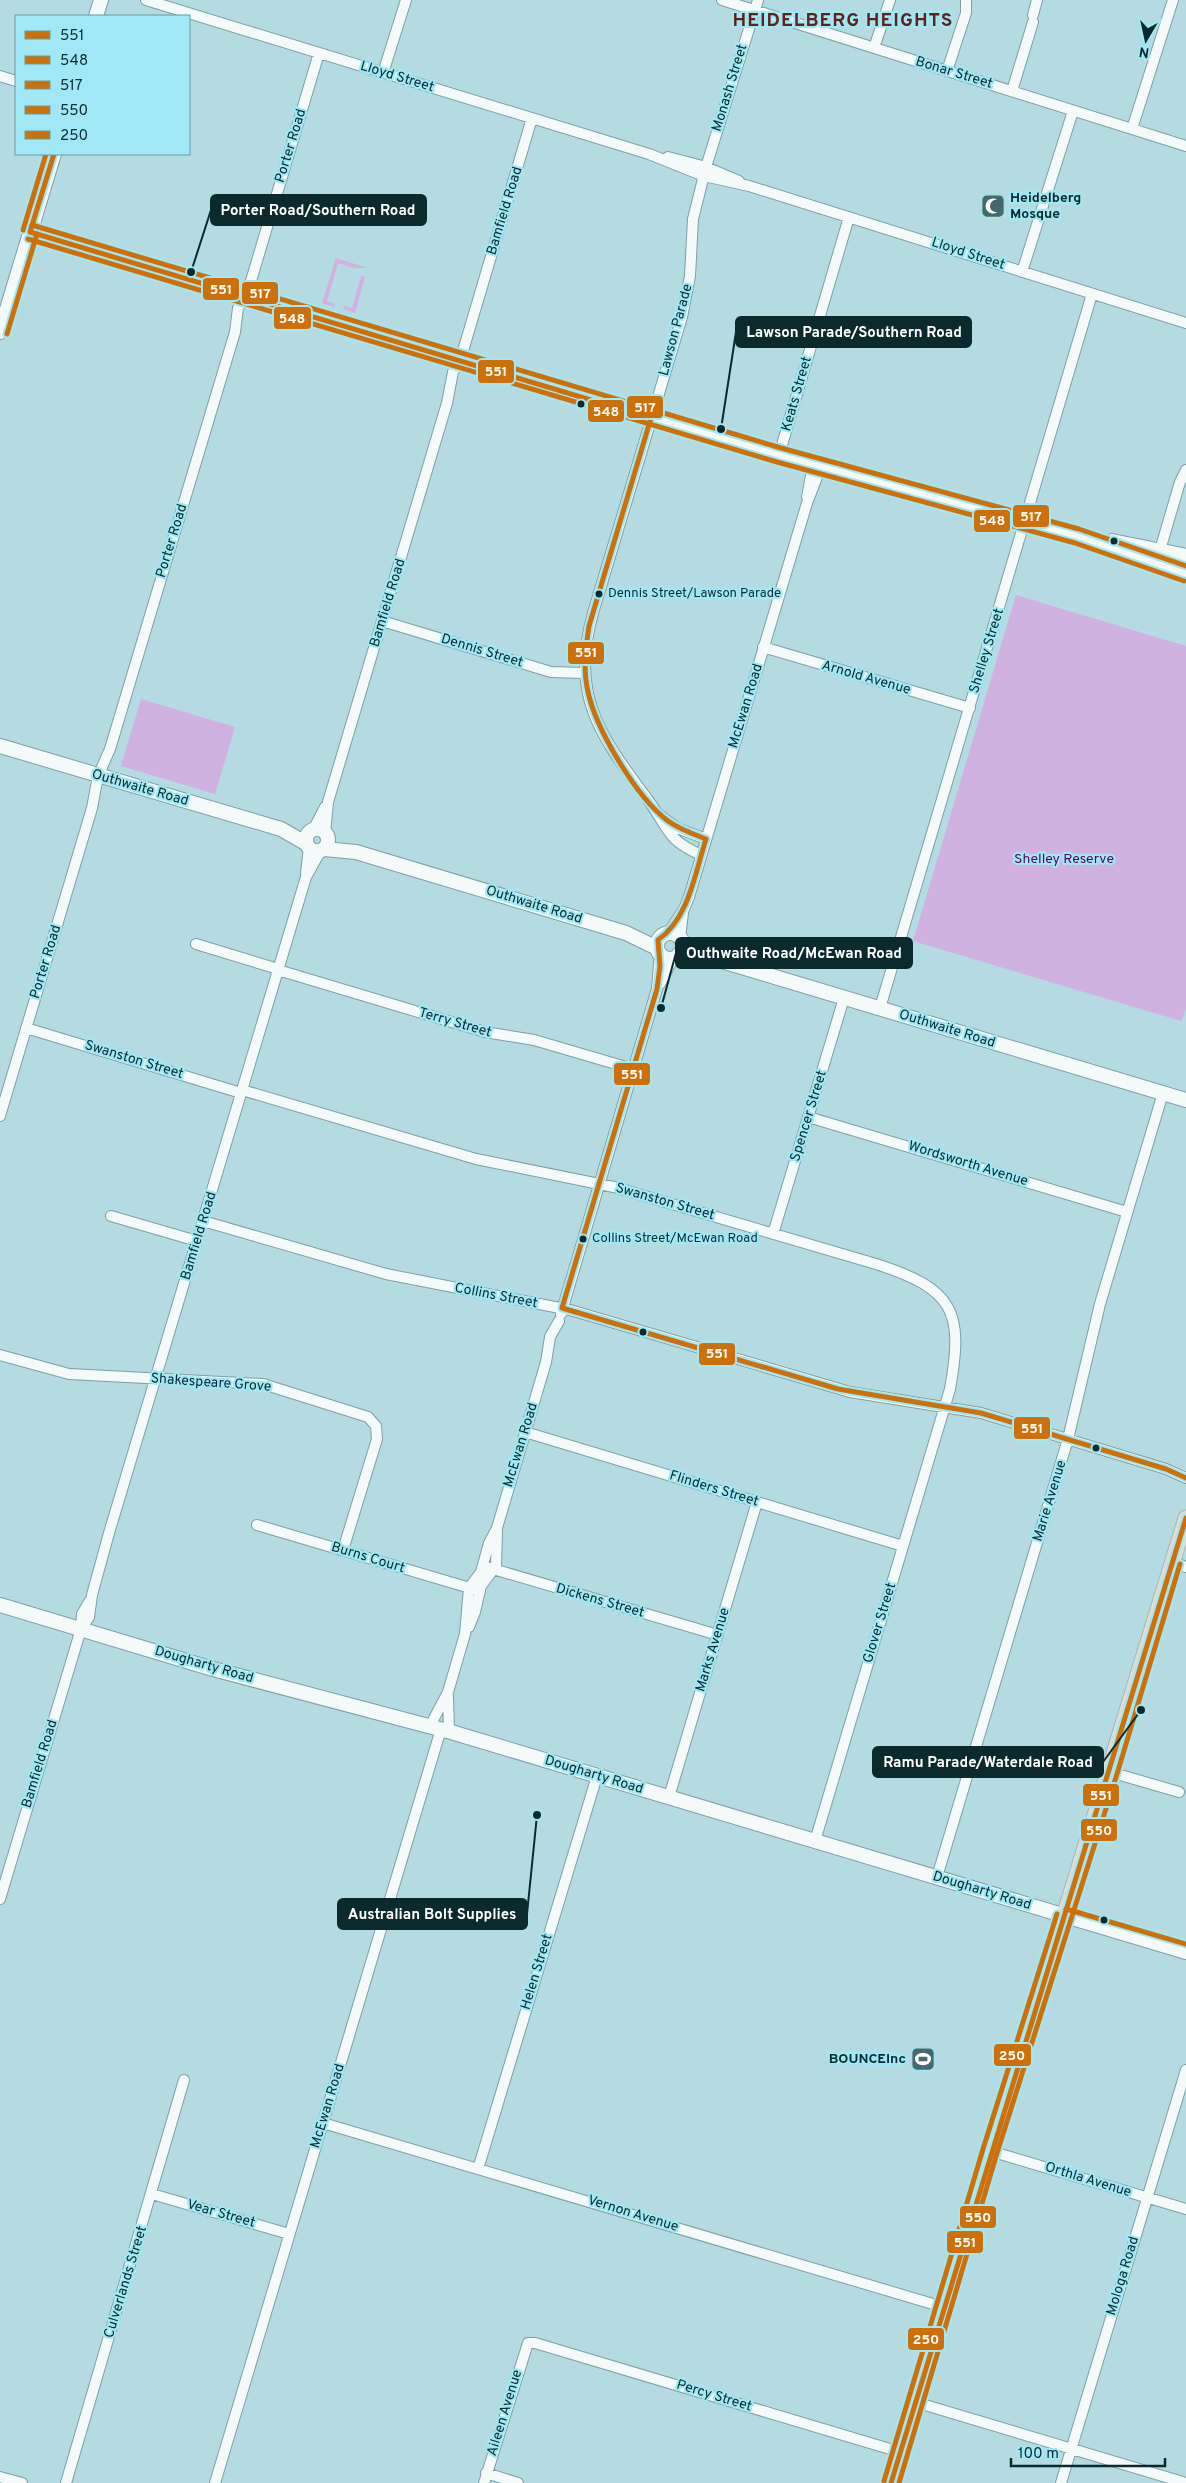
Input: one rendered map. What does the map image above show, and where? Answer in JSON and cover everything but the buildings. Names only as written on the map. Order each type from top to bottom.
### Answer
[{"type":"main road","points":[[891,2483],[990,2151],[1110,1772],[1179,1565],[1186,1518]]},
{"type":"street","points":[[96,15],[101,0]]},
{"type":"street","name":"Lloyd Street","points":[[146,0],[649,154],[1186,323]]},
{"type":"street","points":[[383,73],[406,0]]},
{"type":"street","name":"Bonar Street","points":[[722,0],[756,5],[874,48],[1132,129],[1185,142]]},
{"type":"street","points":[[874,48],[890,0]]},
{"type":"street","points":[[947,71],[966,13],[966,0]]},
{"type":"street","points":[[1012,91],[1038,0]]},
{"type":"street","points":[[1132,129],[1173,0]]},
{"type":"street","name":"Monash Street","points":[[705,172],[756,5]]},
{"type":"street","name":"Porter Road","points":[[0,1116],[234,332],[238,308],[245,296],[319,53]]},
{"type":"street","points":[[0,76],[15,81]]},
{"type":"street","points":[[1022,272],[1073,110]]},
{"type":"street","name":"Bamfield Road","points":[[0,1900],[81,1630],[82,1614],[92,1595],[447,404],[453,372],[460,360],[532,118]]},
{"type":"street","points":[[0,332],[54,155]]},
{"type":"street","name":"Lawson Parade","points":[[701,855],[674,840],[658,813],[601,732],[590,703],[584,673],[584,658],[589,626],[682,317],[690,276],[694,218],[705,172]]},
{"type":"street","name":"Keats Street","points":[[779,456],[849,217]]},
{"type":"street","points":[[30,232],[779,456],[1076,536],[1186,574]]},
{"type":"street","name":"Shelley Street","points":[[880,1008],[1026,522],[1092,294]]},
{"type":"street","name":"McEwan Road","points":[[465,1634],[469,1588],[483,1566],[489,1543],[497,1528],[546,1362],[550,1337],[559,1321],[670,945],[684,909],[706,839],[817,466]]},
{"type":"street","points":[[1160,550],[1180,482],[1186,470]]},
{"type":"street","points":[[1076,536],[1186,556]]},
{"type":"street","name":"Dennis Street","points":[[382,621],[559,674],[584,673]]},
{"type":"street","name":"Arnold Avenue","points":[[763,647],[970,708]]},
{"type":"street","name":"Outhwaite Road","points":[[0,746],[1186,1100]]},
{"type":"street","name":"Lawson Parade","points":[[658,813],[677,828],[706,839]]},
{"type":"street","name":"Terry Street","points":[[196,944],[485,1032],[534,1040],[633,1069]]},
{"type":"street","name":"Spencer Street","points":[[774,1234],[844,998]]},
{"type":"street","name":"Swanston Street","points":[[26,1028],[476,1159],[599,1183],[904,1274],[924,1285],[946,1302],[952,1313],[956,1345],[950,1389],[945,1405]]},
{"type":"street","name":"Marie Avenue","points":[[938,1877],[1068,1439],[1100,1304],[1163,1093]]},
{"type":"street","name":"Wordsworth Avenue","points":[[808,1117],[1128,1212]]},
{"type":"street","points":[[111,1216],[197,1241]]},
{"type":"street","name":"Collins Street","points":[[204,1221],[386,1274],[562,1308],[838,1389],[873,1396],[945,1405],[981,1413],[1166,1469],[1186,1478]]},
{"type":"street","name":"Shakespeare Grove","points":[[0,1355],[62,1372],[156,1380],[262,1384],[355,1411],[373,1421],[376,1426],[377,1439],[343,1550]]},
{"type":"street","name":"Glover Street","points":[[815,1841],[945,1405]]},
{"type":"street","name":"Flinders Street","points":[[525,1432],[903,1546]]},
{"type":"street","name":"Collins Street","points":[[1166,1469],[1186,1472]]},
{"type":"street","name":"Marks Avenue","points":[[669,1797],[757,1502]]},
{"type":"street","name":"Burns Court","points":[[257,1525],[480,1591]]},
{"type":"street","name":"McEwan Road","points":[[215,2483],[440,1729],[448,1692],[465,1634],[476,1612],[484,1581],[495,1570],[497,1528]]},
{"type":"street","name":"Dickens Street","points":[[483,1566],[718,1635]]},
{"type":"street","name":"Dougharty Road","points":[[0,1605],[213,1669],[440,1729],[1186,1952]]},
{"type":"street","name":"McEwan Road","points":[[440,1729],[448,1692]]},
{"type":"street","points":[[1110,1772],[1179,1792]]},
{"type":"street","name":"Helen Street","points":[[478,2169],[597,1776]]},
{"type":"street","name":"Mologa Road","points":[[1062,2483],[1186,2070]]},
{"type":"street","name":"Culverlands Street","points":[[66,2483],[184,2080]]},
{"type":"street","name":"Vernon Avenue","points":[[323,2123],[943,2306]]},
{"type":"street","name":"Orthla Avenue","points":[[990,2151],[1186,2209]]},
{"type":"street","name":"Vear Street","points":[[152,2194],[289,2234]]},
{"type":"street","name":"Percy Street","points":[[528,2343],[535,2343],[900,2452]]},
{"type":"street","name":"Aileen Avenue","points":[[485,2478],[528,2343]]},
{"type":"street","points":[[915,2402],[1072,2447],[1186,2483]]},
{"type":"street","points":[[0,2477],[22,2483]]},
{"type":"street","points":[[485,2478],[518,2483]]},
{"type":"green space","points":[[336,258],[368,268],[353,268],[338,263],[327,301],[335,304],[334,307],[322,303]]},
{"type":"green space","points":[[361,276],[365,277],[355,313],[343,309],[344,306],[352,308]]},
{"type":"green space","name":"Shelley Reserve","points":[[1016,595],[1186,646],[1186,1009],[1181,1021],[913,941]]},
{"type":"green space","points":[[141,699],[235,727],[215,794],[121,766]]},
{"type":"transit line","name":"517","points":[[23,230],[46,155]]},
{"type":"transit line","name":"551","points":[[30,232],[54,155]]},
{"type":"transit line","name":"517","points":[[32,225],[781,448],[1079,529],[1186,566]]},
{"type":"transit line","name":"551","points":[[30,232],[651,418]]},
{"type":"transit line","name":"548","points":[[7,334],[37,234]]},
{"type":"transit line","name":"548","points":[[28,239],[777,462],[1075,543],[1184,581]]},
{"type":"transit line","name":"551","points":[[562,1308],[657,989],[660,966],[658,940],[669,931],[684,907],[690,894],[706,839],[681,829],[668,821],[643,796],[630,779],[607,741],[598,721],[591,703],[585,672],[589,626],[651,418]]},
{"type":"transit line","name":"551","points":[[562,1308],[838,1389],[981,1413],[1166,1469],[1186,1478]]},
{"type":"transit line","name":"551","points":[[891,2483],[1186,1518]]},
{"type":"transit line","name":"550","points":[[899,2483],[997,2153],[1117,1774],[1180,1564]]},
{"type":"transit line","name":"250","points":[[1066,1909],[1186,1944]]},
{"type":"transit line","name":"250","points":[[884,2481],[983,2149],[1057,1914]]},
{"type":"place","name":"Heidelberg Mosque","points":[[993,206]]},
{"type":"place","name":"Porter Road/Southern Road","points":[[191,272]]},
{"type":"place","name":"Lawson Parade/Southern Road","points":[[721,429]]},
{"type":"place","name":"Dennis Street/Lawson Parade","points":[[599,594]]},
{"type":"place","name":"Outhwaite Road/McEwan Road","points":[[661,1008]]},
{"type":"place","name":"Collins Street/McEwan Road","points":[[583,1239]]},
{"type":"place","name":"Ramu Parade/Waterdale Road","points":[[1141,1710]]},
{"type":"place","name":"Australian Bolt Supplies","points":[[537,1815]]},
{"type":"place","name":"BOUNCEInc","points":[[923,2059]]},
{"type":"district","name":"HEIDELBERG HEIGHTS","points":[[843,21]]}]
